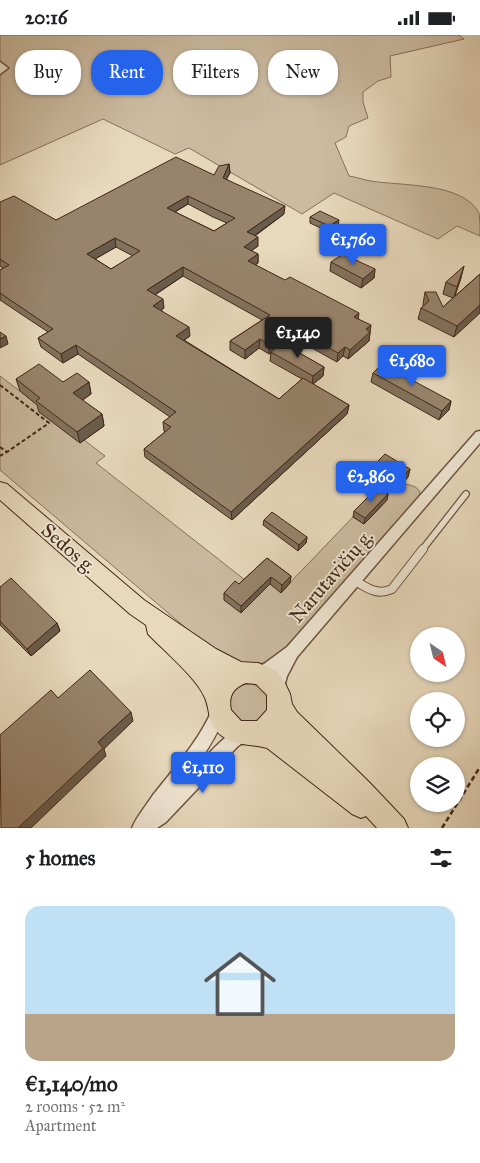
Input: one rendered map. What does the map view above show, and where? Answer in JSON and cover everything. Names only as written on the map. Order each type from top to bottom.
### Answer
[{"type":"main road","name":"Sedos g.","points":[[0,489],[137,607],[208,656],[269,680],[279,698],[286,719],[298,733],[324,755],[394,828]]},
{"type":"main road","name":"Sedos g.","points":[[137,607],[180,654],[208,680],[228,726],[273,738],[313,770],[394,828]]},
{"type":"main road","points":[[218,705],[226,683],[250,674]]},
{"type":"main road","points":[[251,733],[273,723],[279,698]]},
{"type":"street","points":[[0,64],[5,68],[0,72]]},
{"type":"street","name":"Narutavičių g.","points":[[279,698],[280,674],[292,652],[480,435]]},
{"type":"street","name":"Narutavičių g.","points":[[250,674],[269,669],[292,652]]},
{"type":"street","points":[[142,828],[154,807],[214,728],[218,705]]},
{"type":"street","points":[[142,828],[167,809],[233,741],[251,733]]},
{"type":"lane","points":[[354,580],[377,593],[385,594],[392,589],[466,494]]},
{"type":"path","points":[[0,385],[49,423],[0,456]]},
{"type":"path","points":[[0,447],[7,452]]},
{"type":"path","points":[[442,828],[480,767]]},
{"type":"shaded area","points":[[0,35],[459,35],[464,39],[390,56],[391,77],[378,81],[363,92],[363,102],[368,118],[349,126],[346,137],[335,143],[349,176],[371,181],[430,187],[459,196],[471,203],[479,213],[480,236],[457,226],[438,239],[334,193],[302,214],[189,148],[175,154],[103,119],[0,165]]},
{"type":"shaded area","points":[[0,376],[105,456],[96,463],[245,580],[241,613],[270,584],[281,592],[353,517],[364,524],[387,500],[383,495],[397,481],[418,489],[420,492],[419,497],[284,651],[267,661],[253,665],[220,657],[0,470]]},
{"type":"shaded area","points":[[249,684],[263,689],[268,703],[263,717],[249,722],[235,717],[230,703],[235,689]]},
{"type":"building","points":[[176,157],[214,175],[219,166],[229,164],[223,178],[285,206],[247,232],[258,237],[244,247],[258,254],[248,261],[285,280],[290,277],[359,313],[354,317],[371,325],[366,329],[370,332],[350,350],[345,347],[338,353],[293,328],[269,345],[260,339],[245,350],[230,341],[270,315],[183,267],[147,290],[163,299],[153,306],[189,327],[176,336],[279,399],[303,378],[349,405],[231,512],[144,449],[171,427],[163,422],[176,412],[76,345],[61,354],[38,338],[53,329],[0,293],[0,270],[9,265],[0,259],[0,202],[14,196],[56,220]],"holes":[[[188,196],[213,208],[235,218],[214,231],[167,208]],[[115,238],[140,251],[111,269],[87,254]]]},
{"type":"building","points":[[320,211],[339,220],[329,226],[310,217]]},
{"type":"building","points":[[343,254],[375,269],[363,279],[331,262]]},
{"type":"building","points":[[464,266],[457,287],[446,282]]},
{"type":"building","points":[[480,274],[480,305],[457,326],[421,308],[429,301],[425,292],[436,292],[443,307]]},
{"type":"building","points":[[0,332],[6,336],[0,339]]},
{"type":"building","points":[[282,343],[324,367],[313,376],[271,352]]},
{"type":"building","points":[[39,364],[63,382],[77,373],[89,382],[73,393],[102,414],[77,432],[36,401],[40,398],[16,379]]},
{"type":"building","points":[[382,364],[451,401],[442,411],[373,373]]},
{"type":"building","points":[[385,454],[410,469],[404,475],[399,472],[385,486],[365,474]]},
{"type":"building","points":[[378,487],[388,494],[365,518],[354,511]]},
{"type":"building","points":[[272,512],[307,537],[299,545],[264,520]]},
{"type":"building","points":[[267,558],[291,576],[282,585],[271,577],[241,606],[224,593],[235,581],[239,584]]},
{"type":"building","points":[[11,578],[57,623],[27,649],[0,621],[0,587]]},
{"type":"building","points":[[90,670],[131,712],[98,742],[103,748],[18,828],[1,828],[0,735],[51,690],[58,698]]}]
